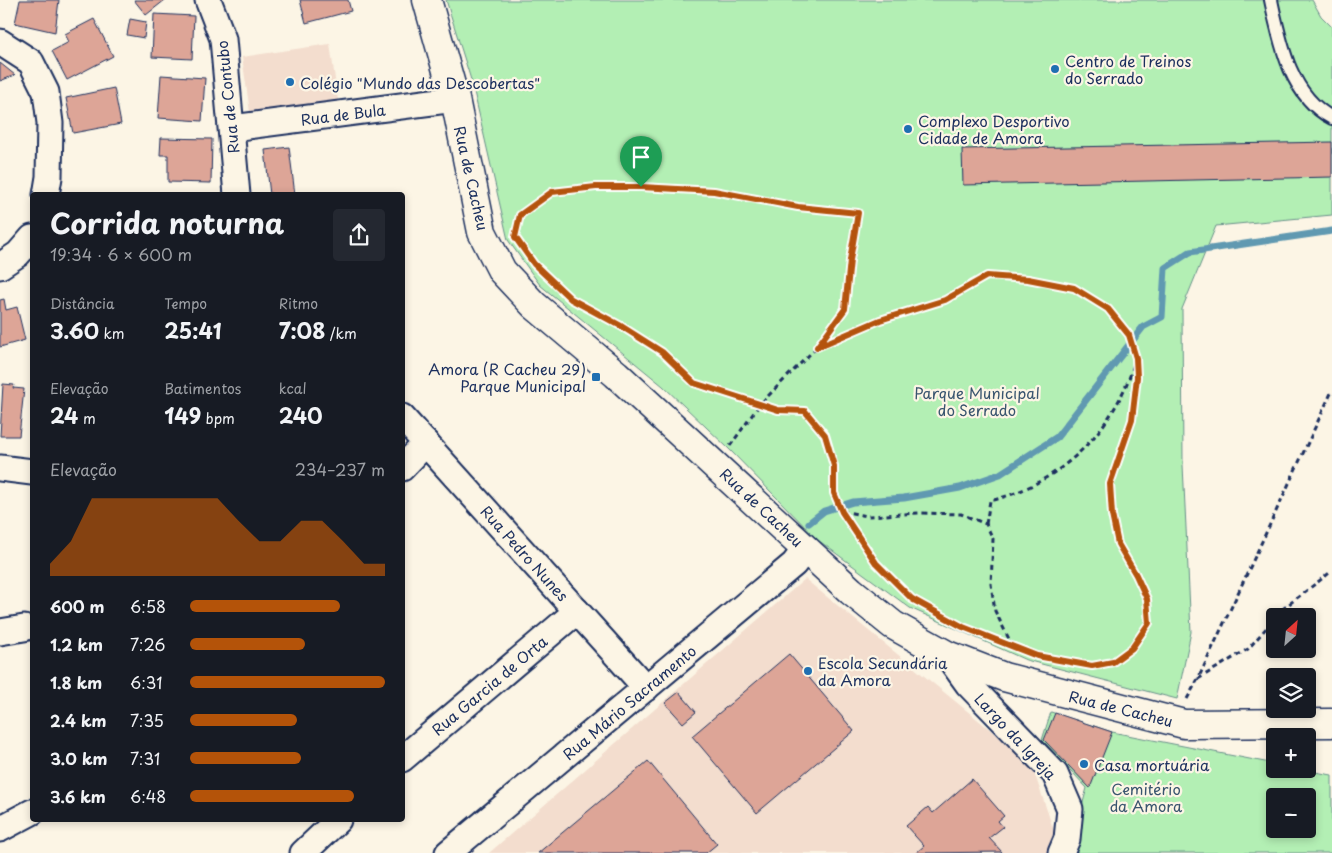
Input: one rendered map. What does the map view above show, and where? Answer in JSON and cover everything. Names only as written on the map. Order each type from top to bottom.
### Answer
[{"type":"main road","name":"Rua de Cacheu","points":[[427,0],[454,100],[482,232],[502,271],[534,305],[616,374],[851,591],[893,625],[946,655],[1004,677],[1184,724],[1332,723]]},
{"type":"street","name":"Rua de Contubo","points":[[208,0],[222,39],[237,192]]},
{"type":"street","points":[[0,42],[30,62],[46,92],[50,123],[49,177],[46,192]]},
{"type":"street","name":"Rua de Bula","points":[[232,128],[454,100]]},
{"type":"street","points":[[0,266],[18,254],[30,240]]},
{"type":"street","name":"Rua Pedro Nunes","points":[[405,420],[646,688]]},
{"type":"street","points":[[405,465],[426,443]]},
{"type":"street","points":[[0,468],[30,472]]},
{"type":"street","name":"Rua Mário Sacramento","points":[[448,853],[794,564],[806,548]]},
{"type":"street","name":"Rua Garcia de Orta","points":[[405,756],[577,611]]},
{"type":"street","points":[[0,632],[24,628]]},
{"type":"street","name":"Largo da Igreja","points":[[946,655],[968,684],[1055,774],[1070,809],[1067,839],[1061,853]]},
{"type":"street","points":[[0,829],[30,813]]},
{"type":"street","points":[[303,853],[336,822]]},
{"type":"lane","points":[[1271,0],[1278,35],[1296,81],[1315,106],[1332,118]]},
{"type":"path","points":[[728,448],[760,404],[817,347],[845,309],[850,260],[858,213],[798,207],[714,191],[641,187],[596,187],[552,192],[520,215],[515,237],[534,264],[571,299],[621,326],[662,352],[694,383],[760,404],[778,410],[805,411],[825,435],[834,466],[834,493],[842,511],[876,563],[912,599],[963,627],[1037,656],[1092,666],[1113,662],[1132,648],[1149,623],[1147,599],[1118,544],[1112,515],[1110,484],[1132,420],[1137,377],[1136,358],[1129,335],[1108,309],[1074,288],[1028,279],[987,276],[945,300],[880,320],[817,347]]},
{"type":"path","points":[[1012,645],[995,611],[991,584],[993,539],[986,524],[990,501],[1013,495],[1055,474],[1086,446],[1115,408],[1128,384],[1136,358]]},
{"type":"path","points":[[1184,724],[1186,700],[1198,679],[1332,391]]},
{"type":"path","points":[[842,511],[867,516],[920,513],[962,514],[986,524]]},
{"type":"path","points":[[1284,608],[1332,571]]},
{"type":"path","points":[[1198,679],[1248,650],[1266,629]]},
{"type":"shaded area","name":"Colégio \"Mundo das Descobertas\"","points":[[330,44],[339,107],[253,114],[250,112],[242,57]]},
{"type":"shaded area","name":"Escola Secundária da Amora","points":[[805,579],[1031,763],[1060,849],[1056,853],[489,853]]},
{"type":"green space","name":"Parque Municipal do Serrado","points":[[446,0],[1312,0],[1321,16],[1332,27],[1332,215],[1216,226],[1182,309],[1183,465],[1191,632],[1177,699],[1026,660],[910,608],[818,540],[728,448],[663,386],[540,285],[508,240],[472,83]]},
{"type":"green space","name":"Cemitério da Amora","points":[[1051,712],[1112,732],[1266,762],[1266,778],[1316,778],[1316,772],[1332,775],[1332,853],[1069,853],[1087,788],[1042,740]]},
{"type":"building","points":[[20,0],[59,0],[55,32],[15,23]]},
{"type":"building","points":[[134,0],[165,0],[146,15]]},
{"type":"building","points":[[300,0],[348,0],[351,11],[306,23]]},
{"type":"building","points":[[154,14],[194,16],[192,59],[152,57]]},
{"type":"building","points":[[94,19],[113,56],[67,80],[52,51],[69,42],[65,34]]},
{"type":"building","points":[[130,19],[146,22],[144,38],[127,35]]},
{"type":"building","points":[[0,63],[15,75],[0,81]]},
{"type":"building","points":[[161,75],[205,78],[202,121],[158,118]]},
{"type":"building","points":[[114,88],[121,124],[73,133],[66,98]]},
{"type":"building","points":[[161,138],[212,139],[211,183],[168,182],[168,155],[160,155]]},
{"type":"building","points":[[1332,142],[1332,177],[963,185],[962,149]]},
{"type":"building","points":[[289,147],[295,192],[270,192],[265,150]]},
{"type":"building","points":[[4,299],[6,310],[17,307],[25,340],[0,347],[0,300]]},
{"type":"building","points":[[3,384],[14,385],[13,388],[24,389],[19,436],[0,436]]},
{"type":"building","points":[[789,654],[854,731],[757,813],[692,736]]},
{"type":"building","points":[[679,692],[696,712],[683,723],[665,703]]},
{"type":"building","name":"Casa mortuária","points":[[1055,713],[1112,732],[1090,788],[1044,740]]},
{"type":"building","points":[[648,761],[717,844],[706,853],[538,853]]},
{"type":"building","points":[[972,779],[1004,816],[998,821],[1003,827],[989,838],[1002,852],[918,853],[924,846],[906,826],[928,807],[933,813]]},
{"type":"waterway","points":[[809,523],[824,511],[853,502],[904,498],[960,488],[1000,474],[1057,437],[1143,327],[1162,317],[1165,268],[1190,252],[1332,231]]},
{"type":"place","name":"Centro de Treinos do Serrado","points":[[1055,69]]},
{"type":"place","name":"Colégio \"Mundo das Descobertas\"","points":[[290,82]]},
{"type":"place","name":"Complexo Desportivo Cidade de Amora","points":[[908,129]]},
{"type":"place","name":"Amora (R Cacheu 29) Parque Municipal","points":[[596,377]]},
{"type":"place","name":"Escola Secundária da Amora","points":[[808,671]]},
{"type":"place","name":"Casa mortuária","points":[[1084,764]]},
{"type":"route","points":[[596,187],[641,187],[714,191],[798,207],[858,213],[850,260],[845,309],[817,347],[880,320],[945,300],[987,276],[1028,279],[1074,288],[1108,309],[1129,335],[1136,358],[1137,377],[1132,420],[1110,484],[1112,515],[1118,544],[1147,599],[1149,623],[1132,648],[1113,662],[1092,666],[1037,656],[963,627],[912,599],[876,563],[842,512],[834,493],[834,466],[825,435],[805,411],[778,410],[694,383],[662,352],[621,326],[571,299],[534,264],[515,237],[520,215],[552,192],[596,187]]}]
